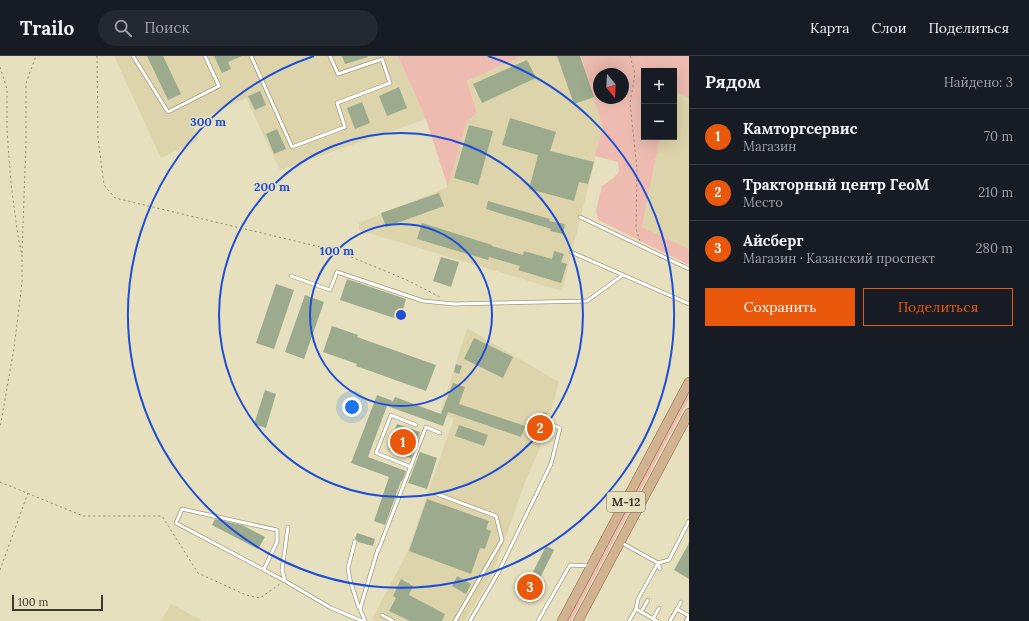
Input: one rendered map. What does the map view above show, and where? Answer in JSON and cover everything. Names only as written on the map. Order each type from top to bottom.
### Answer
[{"type":"main road","name":"М-12","points":[[562,621],[689,382]]},
{"type":"main road","name":"М-12","points":[[578,621],[689,413]]},
{"type":"lane","points":[[133,56],[168,112],[220,86],[206,56]]},
{"type":"lane","points":[[251,56],[292,147],[345,127],[337,103],[390,83],[382,59],[338,74],[330,56]]},
{"type":"lane","points":[[580,217],[689,269]]},
{"type":"lane","points":[[571,252],[689,304]]},
{"type":"lane","points":[[291,276],[330,290],[337,272],[423,301],[454,304],[587,301],[622,275]]},
{"type":"lane","points":[[411,467],[376,453],[392,415],[416,425]]},
{"type":"lane","points":[[470,621],[498,573],[551,464],[560,428],[547,423]]},
{"type":"lane","points":[[360,609],[379,549],[426,427],[440,433]]},
{"type":"lane","points":[[437,494],[496,516],[502,540],[455,621]]},
{"type":"lane","points":[[264,569],[277,542],[277,530],[182,508],[176,523],[285,580],[331,608],[362,621]]},
{"type":"lane","points":[[629,621],[636,609],[638,599],[658,563],[669,560],[689,521]]},
{"type":"lane","points":[[285,580],[282,570],[288,527]]},
{"type":"lane","points":[[355,541],[348,568],[350,580],[365,621]]},
{"type":"lane","points":[[620,542],[658,563],[660,569]]},
{"type":"lane","points":[[538,621],[570,565],[592,566]]},
{"type":"lane","points":[[641,612],[648,600]]},
{"type":"lane","points":[[670,621],[681,602]]},
{"type":"lane","points":[[653,619],[659,608]]},
{"type":"lane","points":[[636,609],[657,621]]},
{"type":"lane","points":[[677,610],[689,616]]},
{"type":"lane","points":[[382,615],[393,621]]},
{"type":"path","points":[[0,428],[14,348],[22,283],[26,83],[36,56]]},
{"type":"path","points":[[96,56],[98,139],[104,185],[115,198],[337,251],[410,281],[454,304]]},
{"type":"path","points":[[630,56],[635,74],[630,103],[637,169],[636,229],[643,247]]},
{"type":"path","points":[[0,67],[7,89],[7,130],[18,236],[22,256]]},
{"type":"path","points":[[0,482],[83,516],[162,516],[198,573],[246,595],[260,598],[285,580]]},
{"type":"path","points":[[0,570],[28,493]]},
{"type":"shaded area","points":[[114,56],[398,56],[426,119],[280,170],[246,98],[192,123],[199,140],[161,158]]},
{"type":"shaded area","points":[[398,56],[523,56],[467,81],[477,113],[467,121],[448,187],[426,119]]},
{"type":"shaded area","points":[[523,56],[581,56],[593,95],[593,104],[596,104],[603,128],[562,291],[359,230],[359,223],[448,187],[467,121],[477,112],[467,81]]},
{"type":"shaded area","points":[[581,56],[689,56],[689,98],[677,92],[677,68],[641,68],[641,140],[659,140],[642,227],[689,249],[689,265],[598,220],[596,210],[602,186],[619,172],[618,162],[595,156],[603,128],[596,104],[629,104],[629,68],[593,68],[593,95]]},
{"type":"shaded area","points":[[677,92],[689,98],[689,249],[642,227],[659,140],[677,140]]},
{"type":"shaded area","points":[[467,328],[559,382],[540,448],[525,482],[494,571],[465,621],[377,621],[372,619],[407,553],[454,418],[440,413]]},
{"type":"shaded area","points":[[689,391],[689,399],[571,621],[567,621]]},
{"type":"shaded area","points":[[171,604],[203,621],[161,621]]},
{"type":"building","points":[[147,56],[163,56],[181,94],[168,100]]},
{"type":"building","points":[[214,56],[242,56],[228,62],[231,69],[222,73]]},
{"type":"building","points":[[342,56],[367,56],[368,57],[345,64]]},
{"type":"building","points":[[557,56],[580,56],[593,97],[574,104]]},
{"type":"building","points":[[527,60],[536,78],[482,103],[473,84]]},
{"type":"building","points":[[399,87],[407,108],[387,116],[379,96]]},
{"type":"building","points":[[260,91],[266,105],[255,110],[248,96]]},
{"type":"building","points":[[362,102],[370,123],[355,129],[347,108]]},
{"type":"building","points":[[510,118],[556,132],[550,151],[594,162],[588,184],[579,182],[574,201],[529,189],[538,155],[502,145]]},
{"type":"building","points":[[469,125],[493,131],[478,185],[454,178]]},
{"type":"building","points":[[277,129],[286,149],[274,154],[266,134]]},
{"type":"building","points":[[439,193],[444,206],[386,227],[381,213]]},
{"type":"building","points":[[488,201],[550,219],[549,221],[565,224],[563,234],[486,209]]},
{"type":"building","points":[[422,223],[523,255],[524,251],[552,259],[554,251],[564,254],[561,262],[567,264],[561,283],[518,270],[520,266],[489,257],[488,260],[417,239]]},
{"type":"building","points":[[441,257],[459,262],[451,287],[433,281]]},
{"type":"building","points":[[347,279],[406,299],[400,320],[340,300]]},
{"type":"building","points":[[276,284],[294,290],[274,349],[256,343]]},
{"type":"building","points":[[305,295],[324,302],[304,359],[285,352]]},
{"type":"building","points":[[332,326],[358,335],[357,337],[436,365],[426,391],[356,366],[357,364],[323,352]]},
{"type":"building","points":[[474,338],[513,357],[503,378],[464,359]]},
{"type":"building","points":[[456,364],[462,366],[459,374],[454,372]]},
{"type":"building","points":[[453,383],[465,387],[459,404],[525,426],[521,437],[448,412],[443,426],[387,406],[368,457],[406,471],[385,525],[374,521],[389,477],[351,463],[377,395],[393,401],[395,397],[441,414]]},
{"type":"building","points":[[265,390],[276,394],[266,428],[254,424]]},
{"type":"building","points":[[543,412],[548,414],[543,424],[545,425],[543,432],[536,430]]},
{"type":"building","points":[[397,424],[420,432],[411,458],[388,450]]},
{"type":"building","points":[[459,425],[488,435],[484,446],[455,436]]},
{"type":"building","points":[[420,452],[437,458],[427,489],[408,483]]},
{"type":"building","points":[[427,499],[489,521],[486,529],[491,531],[485,549],[480,548],[471,574],[409,551]]},
{"type":"building","points":[[215,519],[242,525],[265,537],[258,549],[212,525]]},
{"type":"building","points":[[357,533],[375,539],[373,546],[358,542],[355,538]]},
{"type":"building","points":[[689,543],[689,579],[674,570]]},
{"type":"building","points":[[546,546],[554,550],[529,600],[521,596]]},
{"type":"building","points":[[457,576],[471,584],[466,594],[452,586]]},
{"type":"building","points":[[401,579],[413,586],[409,595],[445,614],[442,621],[410,621],[389,611],[396,598],[393,596]]},
{"type":"place","name":"Тракторный центр ГеоМ","points":[[540,428]]},
{"type":"place","name":"Камторгсервис","points":[[403,442]]},
{"type":"place","name":"Айсберг","points":[[530,587]]}]
